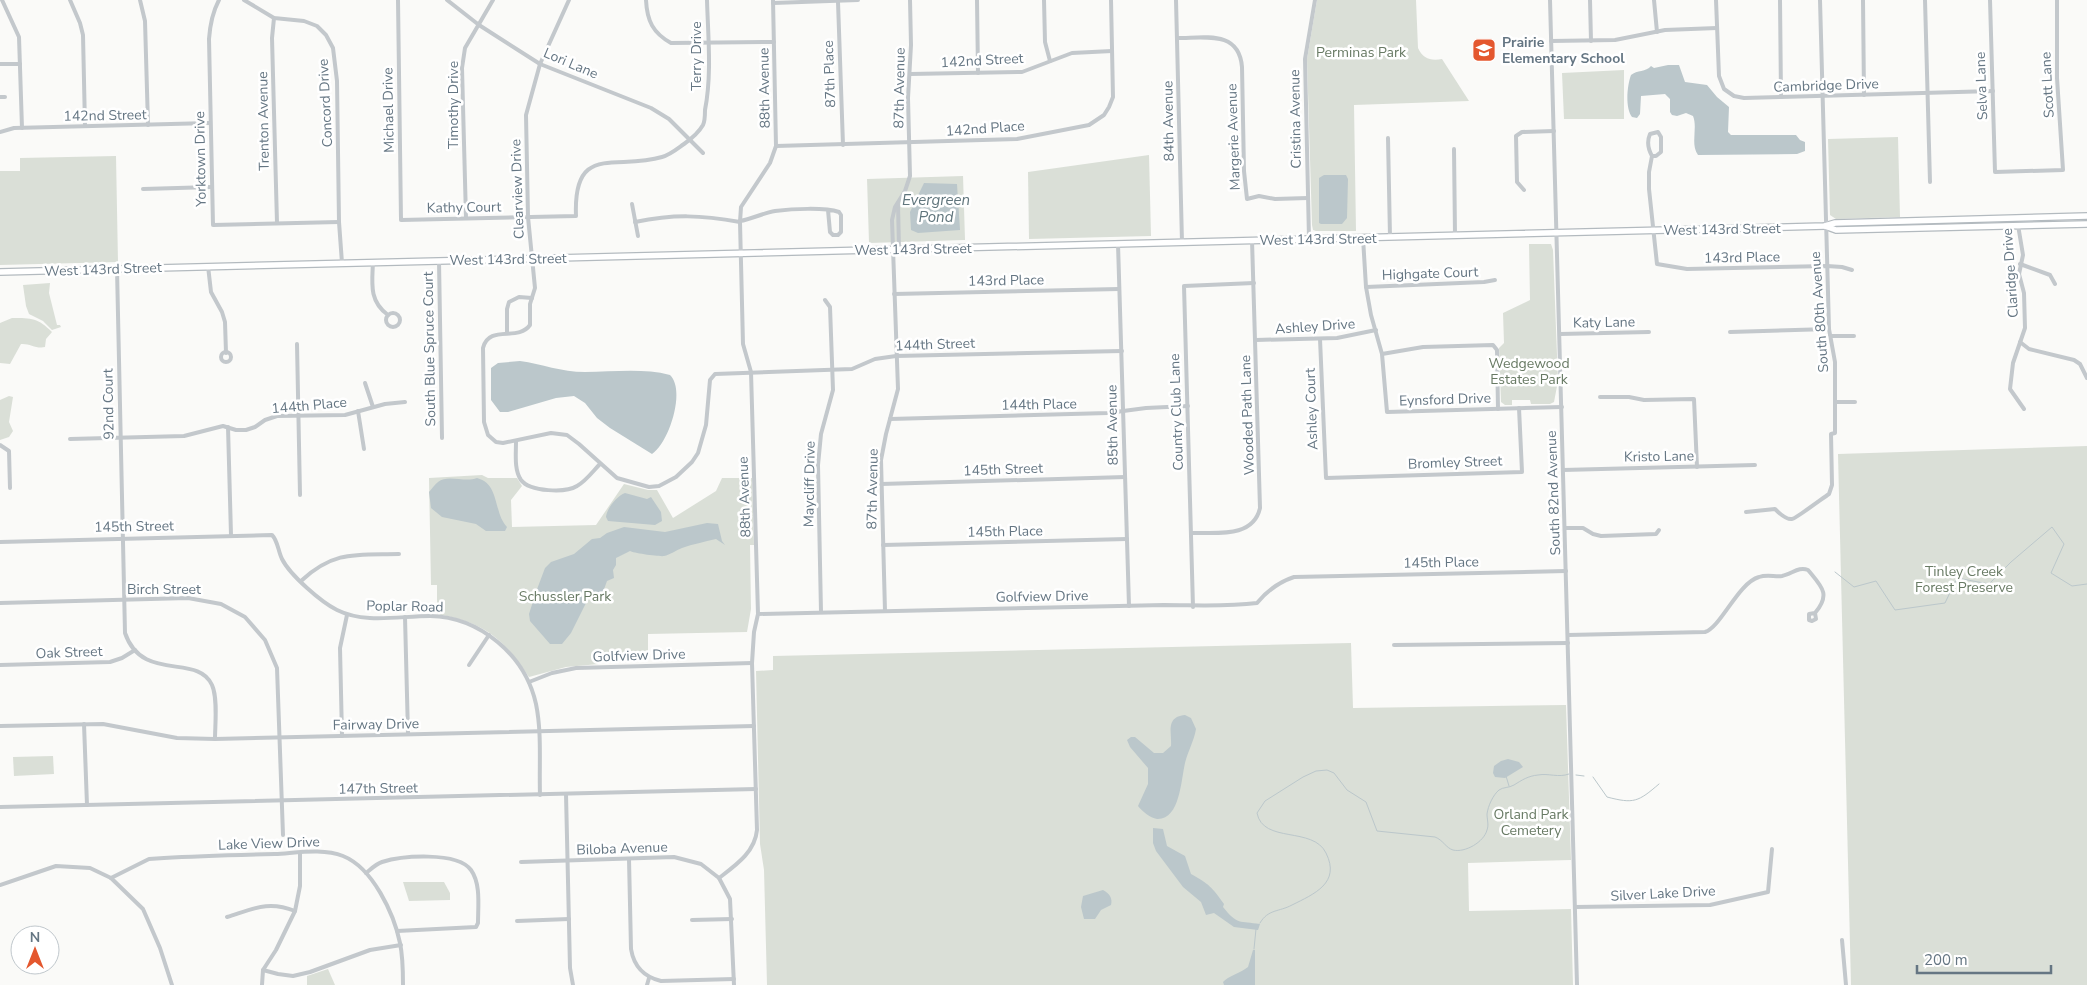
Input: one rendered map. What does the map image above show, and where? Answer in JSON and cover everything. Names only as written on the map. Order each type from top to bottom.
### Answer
[{"type":"main road","name":"West 143rd Street","points":[[0,272],[1654,231],[1825,226],[1835,223],[2087,216]]},
{"type":"main road","name":"West 143rd Street","points":[[1825,226],[1836,230],[2087,224]]},
{"type":"street","points":[[2,0],[19,37],[22,128]]},
{"type":"street","points":[[70,0],[83,35],[85,126]]},
{"type":"street","points":[[140,0],[145,21],[148,125]]},
{"type":"street","name":"Yorktown Drive","points":[[219,0],[210,24],[213,225],[339,222]]},
{"type":"street","name":"Concord Drive","points":[[244,0],[274,18],[304,21],[317,26],[326,35],[333,48],[337,81],[339,222],[342,263]]},
{"type":"street","name":"Michael Drive","points":[[398,0],[401,220]]},
{"type":"street","name":"Lori Lane","points":[[447,0],[479,25],[540,64],[651,108],[669,119],[703,153]]},
{"type":"street","name":"Timothy Drive","points":[[466,218],[462,68],[465,48],[493,0]]},
{"type":"street","name":"Clearview Drive","points":[[569,0],[540,64],[526,115],[528,217],[535,288],[532,298],[530,322],[528,328],[521,333],[492,335],[484,344],[482,359],[484,422],[486,430],[492,439],[503,444],[551,433],[564,434],[580,444],[600,464],[618,478],[649,487],[668,482],[692,462],[700,447],[707,417],[710,378],[717,373],[752,372]]},
{"type":"street","points":[[646,0],[646,13],[651,27],[659,36],[671,43],[774,42]]},
{"type":"street","name":"Terry Drive","points":[[528,217],[576,216],[575,199],[577,186],[582,175],[590,168],[602,162],[639,161],[662,157],[675,151],[690,140],[703,124],[709,90],[707,0]]},
{"type":"street","points":[[773,2],[838,2],[858,0]]},
{"type":"street","name":"87th Avenue","points":[[885,611],[881,460],[898,389],[894,294],[896,249],[893,213],[910,176],[908,98],[910,74],[910,0]]},
{"type":"street","points":[[977,0],[978,73]]},
{"type":"street","points":[[1044,0],[1045,42],[1050,61]]},
{"type":"street","name":"142nd Place","points":[[776,146],[1017,139],[1089,125],[1104,115],[1112,101],[1111,0]]},
{"type":"street","name":"84th Avenue","points":[[1176,0],[1182,242]]},
{"type":"street","name":"Cristina Avenue","points":[[1309,239],[1305,59],[1315,0]]},
{"type":"street","name":"South 82nd Avenue","points":[[1550,0],[1577,985]]},
{"type":"street","points":[[1590,0],[1591,41]]},
{"type":"street","points":[[1654,0],[1657,32]]},
{"type":"street","points":[[1551,41],[1615,40],[1676,29],[1717,28],[1716,0]]},
{"type":"street","points":[[1780,0],[1781,97]]},
{"type":"street","name":"South 80th Avenue","points":[[1746,512],[1775,509],[1786,518],[1792,519],[1798,517],[1804,510],[1829,494],[1832,485],[1831,434],[1835,433],[1835,362],[1829,329],[1820,0]]},
{"type":"street","points":[[1863,0],[1864,94]]},
{"type":"street","points":[[1925,0],[1930,182]]},
{"type":"street","name":"Selva Lane","points":[[1990,0],[1995,172]]},
{"type":"street","name":"Scott Lane","points":[[1995,172],[2063,170],[2057,78],[2057,0]]},
{"type":"street","name":"88th Avenue","points":[[719,878],[746,855],[755,842],[757,830],[752,663],[754,632],[758,614],[752,372],[743,344],[740,222],[741,207],[770,163],[776,146],[773,2]]},
{"type":"street","name":"87th Place","points":[[838,2],[843,145]]},
{"type":"street","name":"Trenton Avenue","points":[[274,18],[272,38],[277,223]]},
{"type":"street","name":"Cambridge Drive","points":[[1717,28],[1719,76],[1724,89],[1734,96],[1744,98],[1993,91]]},
{"type":"street","name":"Margerie Avenue","points":[[1177,38],[1218,38],[1234,44],[1242,61],[1244,172],[1247,199],[1259,196],[1274,199],[1308,198]]},
{"type":"street","name":"142nd Street","points":[[910,74],[1022,72],[1076,52],[1112,51]]},
{"type":"street","points":[[0,64],[20,64]]},
{"type":"street","name":"142nd Street","points":[[0,132],[22,128],[210,123]]},
{"type":"street","points":[[1524,190],[1517,182],[1516,136],[1522,132],[1554,132]]},
{"type":"street","points":[[1652,156],[1656,156],[1661,152],[1661,137],[1658,132],[1650,134],[1649,151],[1652,156],[1649,172],[1649,189],[1654,231]]},
{"type":"street","points":[[1388,138],[1390,237]]},
{"type":"street","points":[[1454,149],[1455,236]]},
{"type":"street","points":[[143,189],[212,187]]},
{"type":"street","points":[[632,204],[638,236]]},
{"type":"street","points":[[635,222],[660,217],[703,216],[740,222],[777,211],[828,210],[839,212],[841,215],[841,232],[838,235],[832,235],[830,232],[828,210]]},
{"type":"street","name":"Kathy Court","points":[[401,220],[528,217]]},
{"type":"street","name":"Claridge Drive","points":[[2017,218],[2023,255],[2019,274],[2024,292],[2025,328],[2013,363],[2010,389],[2024,409]]},
{"type":"street","name":"143rd Place","points":[[1654,231],[1657,264],[1687,269],[1827,266],[1852,270]]},
{"type":"street","name":"Eynsford Drive","points":[[1363,238],[1366,287],[1371,315],[1382,354],[1387,412],[1562,407]]},
{"type":"street","name":"Wooded Path Lane","points":[[1191,533],[1242,530],[1252,524],[1259,512],[1252,240]]},
{"type":"street","name":"85th Avenue","points":[[1118,244],[1129,606]]},
{"type":"street","name":"South Blue Spruce Court","points":[[439,261],[442,438]]},
{"type":"street","points":[[373,262],[372,286],[375,302],[388,315]]},
{"type":"street","points":[[2020,264],[2050,275],[2055,284]]},
{"type":"street","points":[[208,266],[211,292],[222,312],[225,322],[226,352]]},
{"type":"street","name":"92nd Court","points":[[117,269],[123,600],[126,633],[135,650]]},
{"type":"street","name":"Highgate Court","points":[[1366,287],[1495,280]]},
{"type":"street","name":"Country Club Lane","points":[[1193,607],[1184,286],[1254,283]]},
{"type":"street","name":"143rd Place","points":[[894,294],[1119,289]]},
{"type":"street","points":[[507,334],[509,302],[518,297],[532,298]]},
{"type":"street","name":"Maycliff Drive","points":[[821,612],[818,465],[821,434],[832,390],[833,371],[830,308],[825,300]]},
{"type":"street","points":[[1730,332],[1829,329]]},
{"type":"street","name":"Ashley Drive","points":[[1256,340],[1350,337],[1376,330]]},
{"type":"street","name":"Katy Lane","points":[[1560,334],[1649,332]]},
{"type":"street","points":[[1830,336],[1854,336]]},
{"type":"street","name":"Ashley Court","points":[[1320,338],[1326,478]]},
{"type":"street","points":[[2020,342],[2029,349],[2074,360],[2080,364],[2087,378]]},
{"type":"street","points":[[297,344],[300,495]]},
{"type":"street","points":[[1382,354],[1423,347],[1493,345],[1496,350],[1498,409]]},
{"type":"street","name":"144th Street","points":[[752,372],[852,369],[875,359],[896,356],[1122,351]]},
{"type":"street","points":[[365,383],[374,407]]},
{"type":"street","points":[[1600,398],[1629,397],[1644,400],[1694,399],[1697,467]]},
{"type":"street","name":"144th Place","points":[[70,439],[184,436],[218,426],[246,430],[255,428],[270,418],[338,415],[405,402]]},
{"type":"street","points":[[1835,402],[1856,402]]},
{"type":"street","name":"144th Place","points":[[890,419],[1108,413],[1124,410],[1188,406]]},
{"type":"street","name":"Bromley Street","points":[[1326,478],[1522,472],[1519,408]]},
{"type":"street","points":[[358,412],[364,449]]},
{"type":"street","points":[[228,427],[231,535]]},
{"type":"street","points":[[516,442],[517,470],[521,480],[528,487],[538,490],[569,489],[577,486],[600,464]]},
{"type":"street","points":[[0,445],[9,451],[10,488]]},
{"type":"street","name":"Kristo Lane","points":[[1564,470],[1755,465]]},
{"type":"street","name":"145th Street","points":[[882,484],[1125,476]]},
{"type":"street","points":[[1565,528],[1583,528],[1601,536],[1656,534],[1659,530]]},
{"type":"street","name":"145th Street","points":[[0,542],[270,534]]},
{"type":"street","name":"Poplar Road","points":[[270,534],[275,538],[286,566],[330,606],[347,614],[366,618],[429,616],[451,618],[489,635],[512,656],[529,682],[536,704],[540,795]]},
{"type":"street","name":"145th Place","points":[[883,545],[1127,539]]},
{"type":"street","points":[[301,581],[322,564],[338,557],[399,554]]},
{"type":"street","points":[[1568,635],[1705,632],[1715,625],[1728,606],[1754,579],[1765,576],[1782,576],[1800,569],[1808,570],[1823,591],[1824,600],[1815,613]]},
{"type":"street","name":"145th Place","points":[[1317,576],[1566,571]]},
{"type":"street","name":"Golfview Drive","points":[[758,614],[1171,605],[1193,607],[1257,603],[1265,594],[1284,580],[1294,577],[1317,576]]},
{"type":"street","name":"Birch Street","points":[[0,603],[188,598],[210,601],[230,607],[252,623],[268,645],[277,668],[283,835]]},
{"type":"street","points":[[342,736],[340,648],[347,614]]},
{"type":"street","points":[[405,617],[408,734]]},
{"type":"street","points":[[469,665],[489,635]]},
{"type":"street","points":[[1394,645],[1568,643]]},
{"type":"street","points":[[135,650],[151,662],[196,671],[210,681],[214,695],[215,739]]},
{"type":"street","name":"Oak Street","points":[[0,665],[110,662],[122,658],[135,650]]},
{"type":"street","name":"Golfview Drive","points":[[529,682],[576,668],[752,663]]},
{"type":"street","points":[[84,724],[86,805]]},
{"type":"street","name":"Fairway Drive","points":[[0,726],[103,724],[135,728],[176,738],[215,739],[754,726]]},
{"type":"street","name":"147th Street","points":[[0,807],[756,790]]},
{"type":"street","points":[[566,794],[570,968],[573,985]]},
{"type":"street","name":"Silver Lake Drive","points":[[1575,907],[1710,905],[1768,892],[1772,848]]},
{"type":"street","name":"Lake View Drive","points":[[111,878],[148,859],[326,852],[341,855],[352,861],[366,873],[383,898],[401,945],[403,985]]},
{"type":"street","points":[[262,985],[263,970],[276,950],[294,911],[300,886],[300,853]]},
{"type":"street","points":[[366,873],[379,863],[395,859],[447,857],[461,862],[470,868],[476,880],[478,923],[476,927],[397,931]]},
{"type":"street","name":"Biloba Avenue","points":[[521,862],[674,857],[686,858],[701,864],[719,878]]},
{"type":"street","points":[[629,859],[632,955],[637,966],[649,978],[667,981],[734,979]]},
{"type":"street","points":[[0,885],[56,866],[90,868],[111,878],[143,909],[157,940],[172,985]]},
{"type":"street","points":[[719,878],[730,899],[734,985]]},
{"type":"street","points":[[227,917],[262,906],[280,905],[294,911]]},
{"type":"street","points":[[517,921],[569,919]]},
{"type":"street","points":[[692,920],[732,919]]},
{"type":"street","points":[[1842,940],[1846,985]]},
{"type":"street","points":[[263,970],[293,976],[310,972],[370,950],[401,945]]},
{"type":"street","points":[[646,985],[649,978]]},
{"type":"green space","name":"Perminas Park","points":[[1317,0],[1416,0],[1418,48],[1422,55],[1428,58],[1434,60],[1442,59],[1469,101],[1354,105],[1356,231],[1316,231],[1313,230],[1312,225],[1307,59]]},
{"type":"green space","points":[[1624,70],[1624,119],[1564,119],[1562,73]]},
{"type":"green space","points":[[1898,137],[1900,217],[1836,219],[1830,215],[1828,139]]},
{"type":"green space","points":[[1149,155],[1151,236],[1029,239],[1028,172]]},
{"type":"green space","points":[[116,156],[118,262],[0,265],[0,171],[20,171],[20,158]]},
{"type":"green space","points":[[963,176],[965,240],[869,243],[867,179]]},
{"type":"green space","name":"Wedgewood Estates Park","points":[[1529,244],[1551,244],[1553,250],[1558,381],[1554,402],[1550,404],[1531,404],[1530,400],[1512,400],[1512,405],[1505,405],[1501,402],[1499,348],[1504,343],[1503,313],[1530,300]]},
{"type":"green space","points":[[50,283],[49,293],[57,325],[61,327],[52,330],[43,321],[29,314],[23,285]]},
{"type":"green space","points":[[12,318],[34,320],[43,324],[52,332],[46,339],[45,347],[21,344],[10,364],[0,363],[0,323]]},
{"type":"green space","points":[[9,396],[13,397],[9,422],[13,431],[9,437],[0,440],[0,400]]},
{"type":"green space","name":"Tinley Creek Forest Preserve","points":[[2087,446],[2087,985],[1851,985],[1838,454]]},
{"type":"green space","name":"Schussler Park","points":[[482,475],[488,478],[517,478],[522,486],[511,500],[512,527],[596,525],[624,484],[648,490],[657,490],[673,518],[716,491],[722,478],[752,478],[754,545],[750,545],[751,609],[747,632],[648,634],[648,658],[600,658],[599,664],[566,667],[529,677],[511,652],[491,634],[468,622],[437,614],[437,585],[431,585],[429,478]]},
{"type":"green space","name":"Orland Park Cemetery","points":[[1351,643],[1353,708],[1566,705],[1571,860],[1468,863],[1469,911],[1571,909],[1573,985],[767,985],[764,870],[760,844],[756,671],[773,670],[773,656]]},
{"type":"green space","points":[[53,756],[54,774],[14,776],[13,757]]},
{"type":"green space","points":[[403,882],[444,882],[450,893],[450,900],[409,901]]},
{"type":"green space","points":[[328,969],[335,985],[307,985],[307,976]]},
{"type":"water","points":[[1679,65],[1685,82],[1707,85],[1729,107],[1728,132],[1731,135],[1796,135],[1805,142],[1805,151],[1797,154],[1698,155],[1694,141],[1695,126],[1693,116],[1686,113],[1677,116],[1672,115],[1670,112],[1670,99],[1665,94],[1641,96],[1640,114],[1637,118],[1632,117],[1628,108],[1627,97],[1631,75],[1651,66],[1654,68]]},
{"type":"water","points":[[1324,175],[1346,175],[1348,179],[1347,218],[1342,224],[1319,223],[1319,178]]},
{"type":"water","name":"Evergreen Pond","points":[[924,183],[957,184],[960,230],[918,233],[911,230],[910,212]]},
{"type":"water","points":[[520,361],[576,372],[639,371],[670,375],[675,382],[676,404],[664,439],[652,454],[610,428],[597,418],[585,403],[574,396],[556,398],[508,412],[500,412],[491,400],[491,368],[498,363]]},
{"type":"water","points":[[477,478],[484,481],[493,492],[500,514],[507,527],[505,531],[486,531],[476,524],[442,517],[431,508],[429,492],[438,482],[447,479],[467,480]]},
{"type":"water","points":[[625,493],[647,499],[651,497],[661,512],[662,521],[655,525],[608,521],[606,517],[610,506]]},
{"type":"water","points":[[707,523],[718,524],[722,541],[725,545],[716,539],[686,547],[664,556],[630,551],[616,558],[616,565],[613,570],[614,578],[607,581],[603,592],[588,599],[571,633],[562,644],[550,644],[530,621],[529,614],[545,568],[551,562],[574,554],[592,539],[600,538],[607,533],[624,527],[665,532]]},
{"type":"water","points":[[1185,715],[1191,718],[1196,729],[1185,763],[1178,798],[1171,813],[1165,818],[1157,819],[1146,814],[1138,806],[1148,784],[1148,768],[1130,747],[1127,740],[1135,737],[1154,753],[1163,753],[1171,746],[1172,722],[1179,716]]},
{"type":"water","points":[[1508,759],[1519,762],[1523,767],[1505,778],[1495,777],[1493,773],[1494,766]]},
{"type":"water","points":[[1153,828],[1163,829],[1167,846],[1185,856],[1191,874],[1206,883],[1213,890],[1224,904],[1223,907],[1232,917],[1239,921],[1260,924],[1258,930],[1234,927],[1214,913],[1206,915],[1201,902],[1183,887],[1156,851],[1153,843]]},
{"type":"water","points":[[1103,890],[1110,896],[1111,905],[1101,910],[1095,919],[1084,919],[1081,907],[1083,896]]},
{"type":"water","points":[[1253,950],[1255,950],[1255,985],[1224,985],[1223,982],[1225,980],[1248,967]]},
{"type":"waterway","points":[[1835,572],[1854,587],[1876,581],[1895,610],[1945,603],[1957,578],[1989,584],[2011,562],[2052,527],[2064,544],[2051,573],[2072,586],[2087,584]]},
{"type":"waterway","points":[[1260,923],[1270,913],[1292,905],[1316,892],[1328,880],[1330,863],[1320,845],[1311,840],[1268,829],[1261,823],[1257,813],[1265,801],[1303,777],[1316,771],[1327,770],[1334,773],[1347,790],[1366,802],[1377,831],[1435,837],[1453,850],[1463,850],[1473,846],[1482,839],[1488,826],[1488,808],[1499,790],[1512,786],[1525,778],[1569,774]]},
{"type":"waterway","points":[[1576,775],[1584,776]]},
{"type":"waterway","points":[[1506,776],[1509,786]]},
{"type":"waterway","points":[[1593,777],[1607,797],[1630,801],[1646,795],[1659,784]]},
{"type":"waterway","points":[[1254,949],[1256,929]]},
{"type":"place","name":"Prairie Elementary School","points":[[1484,50]]}]
